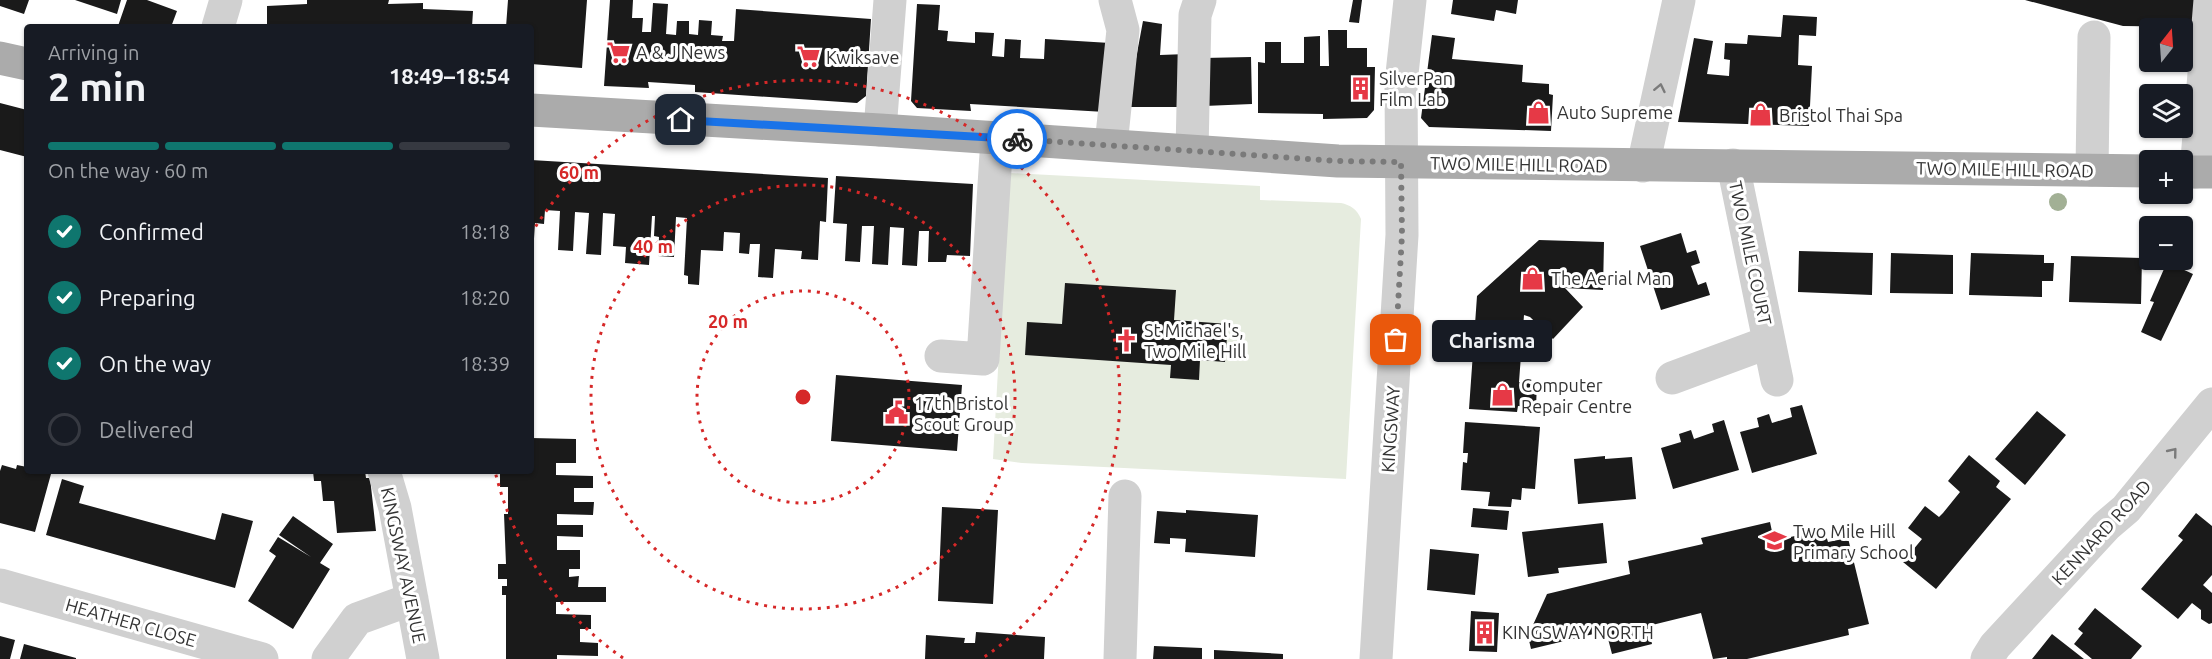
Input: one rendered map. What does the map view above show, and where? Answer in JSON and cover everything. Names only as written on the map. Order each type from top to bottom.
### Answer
[{"type":"main road","points":[[0,58],[24,63]]},
{"type":"main road","name":"TWO MILE HILL ROAD","points":[[534,110],[880,130],[1338,161],[2139,171]]},
{"type":"street","points":[[219,24],[226,0]]},
{"type":"street","points":[[880,130],[890,0]]},
{"type":"street","points":[[1111,146],[1123,30],[1115,0]]},
{"type":"street","points":[[1192,151],[1195,15],[1200,0]]},
{"type":"street","name":"KINGSWAY","points":[[1376,659],[1402,235],[1401,83],[1410,0]]},
{"type":"street","points":[[1643,166],[1679,0]]},
{"type":"street","points":[[2197,172],[2210,0]]},
{"type":"street","points":[[2092,170],[2094,38]]},
{"type":"street","points":[[941,356],[983,359],[997,138]]},
{"type":"street","name":"TWO MILE COURT","points":[[1733,165],[1777,380]]},
{"type":"street","name":"TWO MILE COURT","points":[[1672,378],[1769,342]]},
{"type":"street","name":"KENNARD ROAD","points":[[1987,659],[1995,646],[2106,526],[2126,509],[2212,404]]},
{"type":"street","name":"KINGSWAY AVENUE","points":[[385,474],[395,508],[423,659]]},
{"type":"street","points":[[1120,659],[1125,496]]},
{"type":"street","name":"HEATHER CLOSE","points":[[0,585],[262,659]]},
{"type":"street","points":[[328,659],[357,620],[412,599]]},
{"type":"shaded area","points":[[1009,173],[1260,186],[1260,200],[1341,203],[1355,210],[1361,219],[1346,479],[1022,463],[993,459]]},
{"type":"building","points":[[0,0],[29,0],[24,14],[0,6]]},
{"type":"building","points":[[75,0],[121,0],[117,14]]},
{"type":"building","points":[[127,0],[147,0],[177,11],[172,24],[119,24]]},
{"type":"building","points":[[307,0],[389,0],[388,4],[423,3],[423,9],[473,11],[472,24],[267,24],[267,6],[307,4]]},
{"type":"building","points":[[508,0],[587,0],[582,68],[534,64],[534,24],[506,24]]},
{"type":"building","points":[[610,0],[633,0],[632,18],[643,18],[642,32],[651,32],[653,3],[668,4],[666,34],[676,35],[677,21],[689,21],[689,34],[698,35],[699,20],[712,21],[711,35],[723,36],[722,41],[734,41],[736,9],[871,19],[866,96],[857,103],[695,92],[695,85],[648,82],[649,88],[604,86]]},
{"type":"building","points":[[1353,0],[1362,0],[1359,23],[1349,22]]},
{"type":"building","points":[[1453,0],[1518,0],[1516,14],[1496,10],[1494,21],[1451,14]]},
{"type":"building","points":[[2025,0],[2197,0],[2197,27],[2193,27],[2193,18],[2139,18],[2139,26],[2123,26]]},
{"type":"building","points":[[917,4],[940,5],[938,30],[948,31],[947,41],[975,43],[975,32],[994,33],[992,56],[1004,57],[1005,39],[1021,40],[1020,58],[1044,59],[1045,39],[1110,43],[1105,112],[970,104],[971,111],[917,108],[911,101]]},
{"type":"building","points":[[1783,15],[1817,17],[1816,36],[1799,35],[1798,65],[1812,66],[1809,126],[1678,122],[1694,38],[1713,41],[1707,74],[1729,76],[1730,60],[1724,59],[1725,43],[1747,44],[1748,35],[1781,37]]},
{"type":"building","points":[[1143,21],[1162,24],[1160,55],[1187,54],[1182,107],[1121,107],[1132,80]]},
{"type":"building","points":[[1328,30],[1347,30],[1347,48],[1367,48],[1367,67],[1375,67],[1374,110],[1367,118],[1323,119],[1323,114],[1258,113],[1258,62],[1265,63],[1265,42],[1281,42],[1281,63],[1304,63],[1304,37],[1320,36],[1320,66],[1329,66]]},
{"type":"building","points":[[1432,35],[1455,38],[1452,59],[1523,65],[1522,82],[1549,84],[1549,94],[1553,95],[1551,131],[1429,127],[1421,118]]},
{"type":"building","points":[[1251,57],[1252,104],[1204,106],[1203,58]]},
{"type":"building","points":[[0,103],[24,109],[24,156],[0,150]]},
{"type":"building","points":[[534,160],[828,178],[826,222],[820,221],[818,260],[801,259],[802,251],[775,249],[773,278],[758,277],[760,244],[750,244],[749,254],[739,253],[740,233],[724,232],[723,251],[701,250],[699,285],[688,284],[688,276],[684,275],[687,218],[676,217],[674,257],[658,256],[659,237],[654,236],[655,216],[652,216],[649,265],[625,263],[626,247],[613,246],[615,214],[603,213],[601,255],[586,254],[589,213],[575,212],[573,251],[558,250],[560,211],[545,210],[544,224],[535,223],[534,238]]},
{"type":"building","points":[[836,176],[973,184],[970,256],[947,255],[946,262],[928,262],[929,231],[919,231],[917,266],[902,265],[904,228],[890,227],[888,265],[872,264],[874,226],[862,226],[860,262],[845,261],[847,224],[833,223]]},
{"type":"building","points":[[1681,233],[1687,253],[1696,250],[1700,263],[1691,266],[1698,285],[1706,282],[1710,295],[1661,310],[1640,246]]},
{"type":"building","points":[[1539,240],[1604,242],[1603,290],[1565,288],[1583,307],[1553,339],[1530,317],[1524,315],[1519,382],[1537,383],[1536,407],[1518,406],[1517,412],[1469,409],[1477,296]]},
{"type":"building","points":[[1799,251],[1873,253],[1872,295],[1798,292]]},
{"type":"building","points":[[1891,253],[1953,255],[1953,294],[1890,293]]},
{"type":"building","points":[[1971,253],[2044,255],[2044,263],[2054,263],[2053,281],[2042,281],[2042,297],[1969,295]]},
{"type":"building","points":[[2071,256],[2139,258],[2139,270],[2142,270],[2141,304],[2069,302]]},
{"type":"building","points":[[2164,270],[2184,270],[2193,274],[2161,341],[2141,332],[2154,302],[2150,301]]},
{"type":"building","name":"St Michael's, Two Mile Hill","points":[[1065,283],[1176,290],[1174,320],[1228,324],[1225,362],[1200,360],[1199,380],[1170,378],[1171,365],[1025,355],[1027,322],[1062,324]]},
{"type":"building","name":"17th Bristol Scout Group","points":[[836,375],[962,385],[957,451],[831,441]]},
{"type":"building","points":[[1802,405],[1817,454],[1752,473],[1740,432],[1759,427],[1757,418],[1769,414],[1772,423],[1792,417],[1790,408]]},
{"type":"building","points":[[2037,411],[2066,435],[2025,485],[1995,459]]},
{"type":"building","points":[[1724,420],[1739,470],[1673,489],[1661,448],[1681,442],[1679,434],[1691,430],[1694,439],[1714,432],[1712,424]]},
{"type":"building","points":[[1465,422],[1540,427],[1535,489],[1522,488],[1521,500],[1512,499],[1511,507],[1488,506],[1490,492],[1461,490],[1463,462],[1467,463],[1468,453],[1463,453]]},
{"type":"building","points":[[534,438],[576,439],[576,463],[556,463],[556,475],[593,476],[593,488],[574,488],[574,502],[594,502],[593,515],[557,514],[557,525],[583,525],[583,537],[557,536],[557,550],[580,550],[580,569],[569,569],[569,577],[579,576],[578,587],[606,587],[606,602],[556,602],[556,614],[591,615],[591,629],[580,629],[580,642],[598,643],[598,656],[557,655],[557,659],[506,659],[506,595],[502,595],[502,586],[507,586],[507,579],[498,579],[498,564],[506,564],[504,514],[508,514],[508,487],[500,487],[500,474],[534,474]]},
{"type":"building","points":[[1969,455],[2000,481],[1996,487],[2011,499],[1936,589],[1903,562],[1922,539],[1908,528],[1925,506],[1939,517],[1943,513],[1960,492],[1948,481]]},
{"type":"building","points":[[1605,456],[1605,459],[1632,457],[1636,499],[1578,504],[1574,459]]},
{"type":"building","points":[[2,465],[16,469],[17,465],[24,466],[24,474],[51,474],[35,532],[0,523]]},
{"type":"building","points":[[313,474],[365,474],[366,478],[370,478],[376,531],[337,533],[334,501],[323,501],[321,481],[314,481]]},
{"type":"building","points":[[62,479],[84,486],[79,503],[215,540],[222,513],[253,521],[235,588],[46,535]]},
{"type":"building","points":[[942,507],[998,510],[993,604],[938,601]]},
{"type":"building","points":[[1473,508],[1509,511],[1507,530],[1471,527]]},
{"type":"building","points":[[1186,510],[1258,515],[1255,557],[1185,552],[1186,539],[1170,538],[1170,544],[1154,543],[1157,511],[1186,513]]},
{"type":"building","points":[[2196,513],[2212,526],[2212,575],[2203,585],[2212,593],[2212,623],[2209,624],[2201,619],[2201,610],[2192,603],[2178,619],[2141,589],[2183,540],[2178,536]]},
{"type":"building","points":[[293,516],[333,544],[320,563],[330,569],[293,629],[248,601],[276,556],[269,551],[278,537],[311,557],[279,535]]},
{"type":"building","name":"Two Mile Hill Primary School","points":[[1770,522],[1774,541],[1824,529],[1828,542],[1848,538],[1869,624],[1848,629],[1849,635],[1747,659],[1727,659],[1727,657],[1713,659],[1701,613],[1648,626],[1652,644],[1612,654],[1606,631],[1531,649],[1528,636],[1547,594],[1630,574],[1628,561],[1703,544],[1701,538]]},
{"type":"building","points":[[1603,523],[1607,563],[1558,568],[1559,573],[1528,577],[1522,532]]},
{"type":"building","points":[[1430,549],[1479,554],[1475,595],[1427,590]]},
{"type":"building","points":[[2095,608],[2142,646],[2131,659],[2092,659],[2074,644],[2083,633],[2078,629]]},
{"type":"building","name":"KINGSWAY NORTH","points":[[1471,611],[1499,613],[1497,652],[1469,651]]},
{"type":"building","points":[[976,632],[1045,637],[1044,659],[925,659],[926,635],[965,638],[964,643],[975,643]]},
{"type":"building","points":[[2052,634],[2084,659],[2032,659]]},
{"type":"building","points":[[0,636],[15,640],[10,659],[0,659]]},
{"type":"building","points":[[24,644],[76,658],[76,659],[20,659]]},
{"type":"building","points":[[1154,646],[1202,648],[1202,659],[1153,659]]},
{"type":"building","points":[[1214,650],[1283,654],[1283,659],[1214,659]]},
{"type":"way so far","points":[[1017,139],[1338,161],[1401,162],[1402,235],[1396,340]]},
{"type":"place","name":"A & J News","points":[[618,52]]},
{"type":"place","name":"Kwiksave","points":[[808,57]]},
{"type":"place","name":"SilverPan Film Lab","points":[[1361,88]]},
{"type":"place","name":"Auto Supreme","points":[[1539,112]]},
{"type":"place","name":"Bristol Thai Spa","points":[[1761,115]]},
{"type":"place","name":"The Aerial Man","points":[[1533,278]]},
{"type":"place","name":"St Michael's, Two Mile Hill","points":[[1126,340]]},
{"type":"place","name":"Charisma","points":[[1396,340]]},
{"type":"place","name":"Computer Repair Centre","points":[[1503,395]]},
{"type":"place","name":"17th Bristol Scout Group","points":[[896,413]]},
{"type":"place","name":"Two Mile Hill Primary School","points":[[1775,541]]},
{"type":"place","name":"KINGSWAY NORTH","points":[[1484,632]]},
{"type":"route","points":[[681,120],[1017,139]]}]
